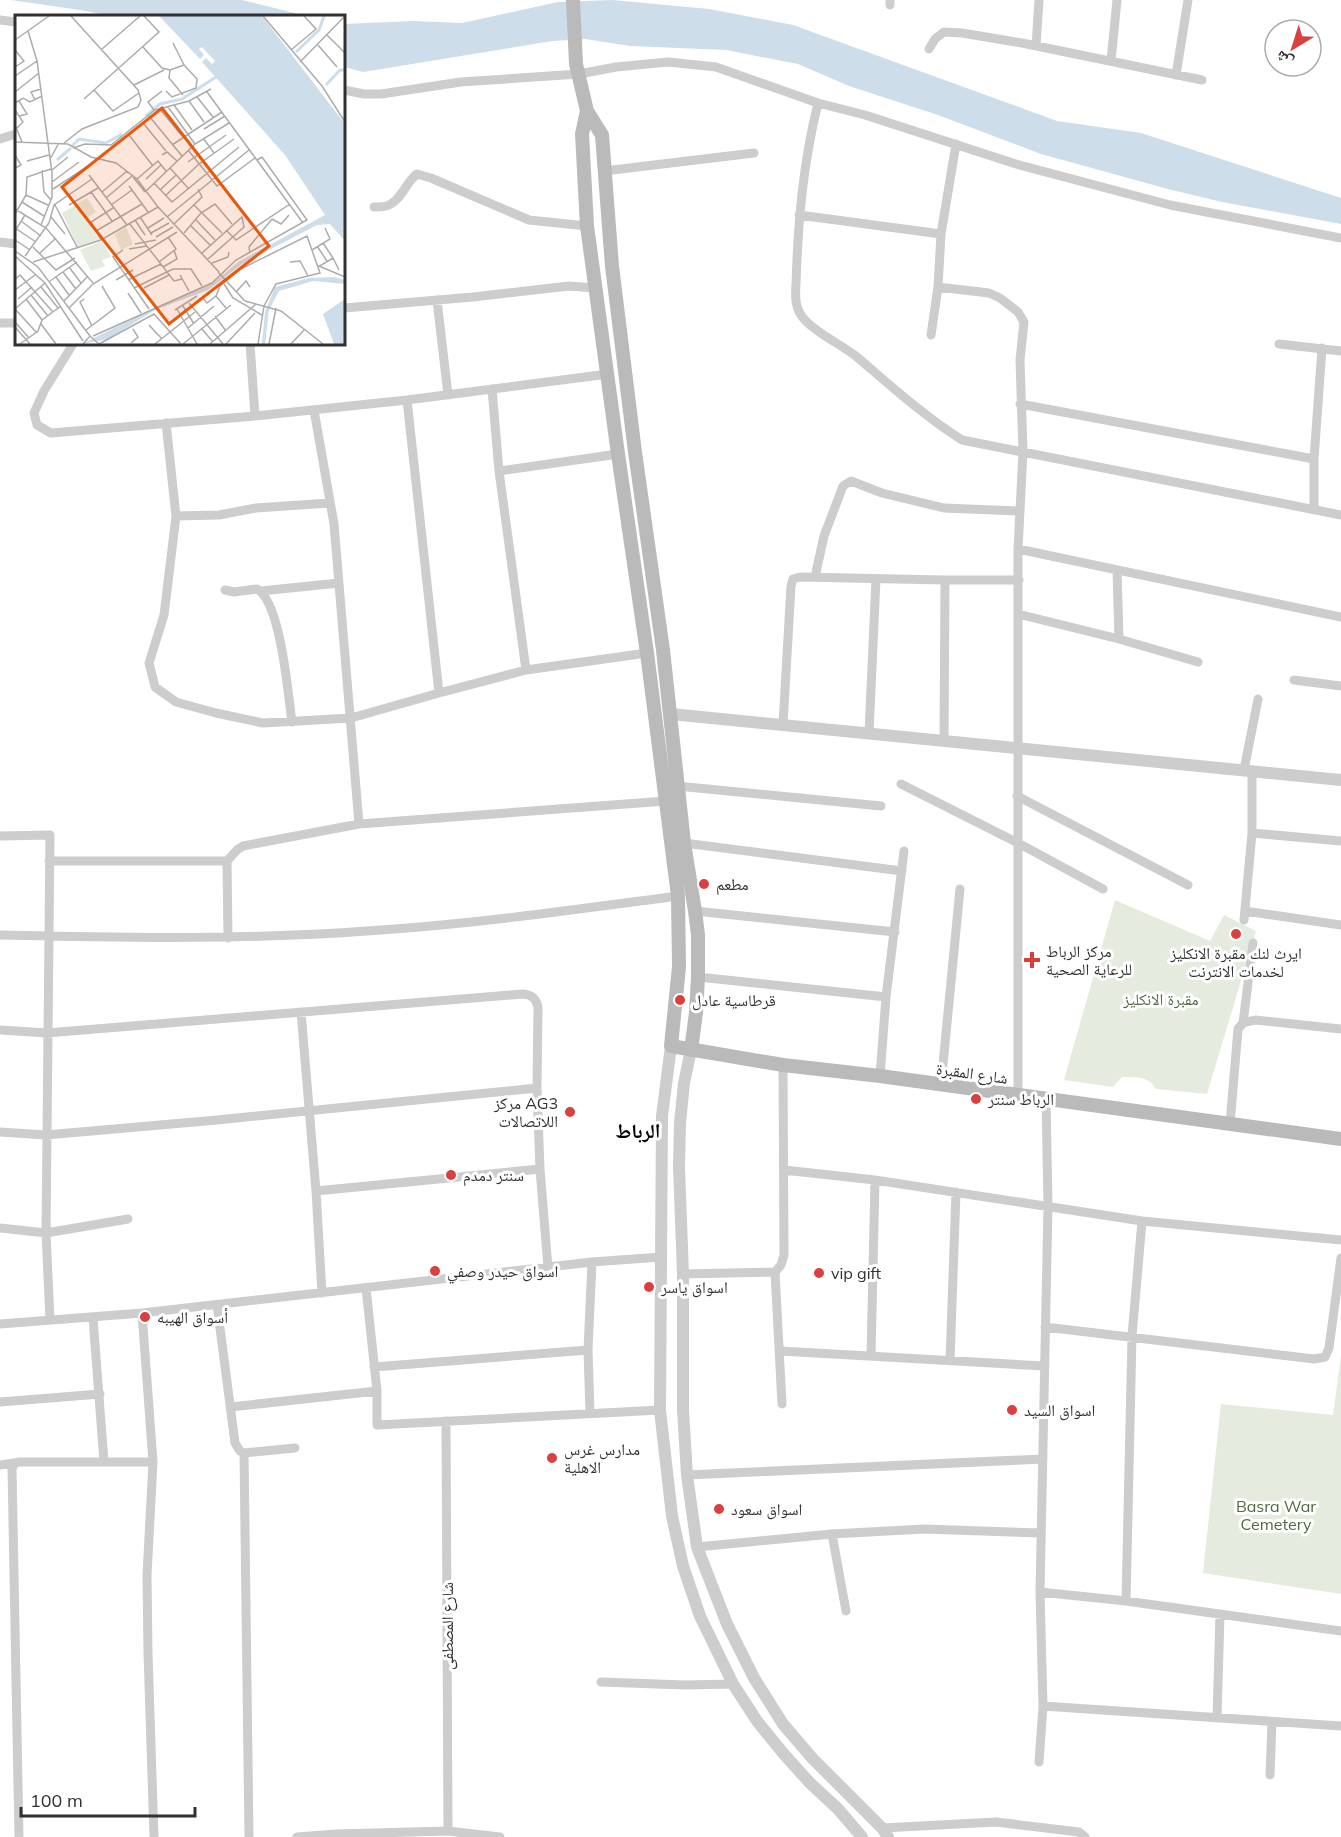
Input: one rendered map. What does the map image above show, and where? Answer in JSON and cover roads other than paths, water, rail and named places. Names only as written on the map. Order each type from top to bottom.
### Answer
[{"type":"main road","points":[[573,0],[578,69],[587,111],[603,135],[612,266],[671,714],[684,843],[698,935],[699,977],[691,1050]]},
{"type":"main road","points":[[587,111],[582,134],[587,226],[647,653],[678,896],[679,967],[671,1047]]},
{"type":"main road","points":[[632,550],[649,547]]},
{"type":"main road","name":"شارع المقبرة","points":[[671,1047],[783,1065],[880,1076],[1341,1139]]},
{"type":"street","points":[[1036,46],[1039,0]]},
{"type":"street","points":[[1110,61],[1118,0]]},
{"type":"street","points":[[1176,75],[1188,0]]},
{"type":"street","points":[[0,20],[15,22]]},
{"type":"street","points":[[929,49],[935,39],[944,32],[962,33],[1202,80]]},
{"type":"street","points":[[345,90],[364,94],[381,93],[578,69],[668,62],[692,64],[716,68],[818,103],[865,115],[1016,164],[1170,205],[1341,238]]},
{"type":"street","points":[[818,103],[807,150],[799,215],[795,300],[802,318],[809,324],[855,356],[896,392],[962,440],[1341,515]]},
{"type":"street","points":[[0,138],[15,134]]},
{"type":"street","points":[[932,335],[941,234],[956,144]]},
{"type":"street","points":[[604,171],[754,153]]},
{"type":"street","points":[[374,207],[389,205],[417,174],[529,220],[587,226]]},
{"type":"street","points":[[799,215],[941,234]]},
{"type":"street","points":[[0,242],[15,244]]},
{"type":"street","points":[[345,308],[569,286],[595,288]]},
{"type":"street","points":[[938,287],[989,293],[1000,298],[1022,317],[1024,331],[1020,360],[1023,452],[1018,549],[1018,1095]]},
{"type":"street","points":[[437,300],[448,394]]},
{"type":"street","points":[[0,323],[15,322]]},
{"type":"street","points":[[1279,344],[1341,351]]},
{"type":"street","points":[[72,345],[44,391],[34,413],[37,425],[51,433],[314,410],[608,374]]},
{"type":"street","points":[[250,345],[255,416]]},
{"type":"street","points":[[1314,510],[1314,459],[1322,348]]},
{"type":"street","points":[[492,389],[499,471],[526,670]]},
{"type":"street","points":[[406,400],[439,693]]},
{"type":"street","points":[[1020,404],[1314,459]]},
{"type":"street","points":[[314,410],[334,524],[359,824]]},
{"type":"street","points":[[166,423],[176,516],[164,615],[149,663],[155,687],[176,702],[263,723],[351,718],[526,670],[647,653]]},
{"type":"street","points":[[499,471],[618,454]]},
{"type":"street","points":[[815,577],[824,537],[843,486],[851,481],[882,493],[944,508],[1020,511]]},
{"type":"street","points":[[176,516],[219,515],[256,508],[330,503]]},
{"type":"street","points":[[1018,549],[1341,617]]},
{"type":"street","points":[[1117,570],[1119,639]]},
{"type":"street","points":[[783,724],[791,586],[794,579],[815,577],[1019,580]]},
{"type":"street","points":[[868,733],[876,579]]},
{"type":"street","points":[[944,740],[945,580]]},
{"type":"street","points":[[225,591],[252,589],[261,591],[339,583]]},
{"type":"street","points":[[261,591],[275,617],[279,631],[292,722]]},
{"type":"street","points":[[1018,614],[1119,639],[1197,662]]},
{"type":"street","points":[[1294,680],[1341,686]]},
{"type":"street","points":[[1258,699],[1248,770],[1251,833],[1244,915],[1341,925]]},
{"type":"street","points":[[671,714],[1341,780]]},
{"type":"street","points":[[901,784],[1103,889]]},
{"type":"street","points":[[677,786],[881,806]]},
{"type":"street","points":[[1017,796],[1188,885]]},
{"type":"street","points":[[228,938],[227,861],[243,846],[359,824],[666,801]]},
{"type":"street","points":[[1251,833],[1341,842]]},
{"type":"street","points":[[0,836],[50,835],[46,1135],[46,1233],[50,1320]]},
{"type":"street","points":[[684,843],[902,871]]},
{"type":"street","points":[[880,1076],[886,997],[904,852]]},
{"type":"street","points":[[49,861],[227,861]]},
{"type":"street","points":[[941,1085],[960,889]]},
{"type":"street","points":[[0,934],[228,938],[506,919],[678,896]]},
{"type":"street","points":[[695,911],[895,932]]},
{"type":"street","points":[[1230,1124],[1238,1029],[1243,1023],[1253,943]]},
{"type":"street","points":[[699,977],[886,997]]},
{"type":"street","points":[[0,1030],[47,1033],[530,995],[536,1000],[538,1008],[537,1088],[540,1169],[548,1268]]},
{"type":"street","points":[[301,1012],[322,1293]]},
{"type":"street","points":[[1243,1023],[1255,1020],[1341,1029]]},
{"type":"street","points":[[671,1047],[662,1116],[660,1410],[672,1516],[683,1566],[699,1611],[733,1684],[757,1721],[783,1754],[838,1809],[862,1837]]},
{"type":"street","points":[[691,1050],[684,1083],[679,1167],[683,1274],[683,1410],[687,1475],[697,1547],[728,1624],[754,1678],[783,1724],[813,1759],[885,1833],[996,1822],[1079,1832],[1085,1837]]},
{"type":"street","points":[[782,1404],[775,1272],[784,1255],[783,1065]]},
{"type":"street","points":[[0,1132],[46,1135],[537,1088]]},
{"type":"street","points":[[1039,1762],[1042,1706],[1040,1592],[1048,1206],[1046,1099]]},
{"type":"street","points":[[316,1191],[540,1169]]},
{"type":"street","points":[[784,1170],[874,1180],[1143,1221],[1341,1240]]},
{"type":"street","points":[[871,1356],[874,1180]]},
{"type":"street","points":[[950,1361],[956,1192]]},
{"type":"street","points":[[0,1228],[46,1233],[128,1219]]},
{"type":"street","points":[[1126,1601],[1132,1336],[1143,1221]]},
{"type":"street","points":[[0,1323],[93,1318],[592,1262],[682,1256]]},
{"type":"street","points":[[1045,1327],[1314,1359],[1325,1357],[1329,1348],[1341,1258]]},
{"type":"street","points":[[590,1413],[588,1350],[592,1262]]},
{"type":"street","points":[[683,1274],[775,1272]]},
{"type":"street","points":[[366,1288],[377,1425],[660,1410]]},
{"type":"street","points":[[217,1305],[235,1443],[243,1453],[249,1837]]},
{"type":"street","points":[[142,1313],[153,1462],[147,1586],[154,1837]]},
{"type":"street","points":[[93,1318],[104,1462]]},
{"type":"street","points":[[374,1367],[588,1350]]},
{"type":"street","points":[[780,1351],[1044,1366]]},
{"type":"street","points":[[230,1407],[376,1391]]},
{"type":"street","points":[[0,1402],[100,1394]]},
{"type":"street","name":"شارع المصطفى","points":[[446,1421],[448,1831]]},
{"type":"street","points":[[243,1453],[295,1448]]},
{"type":"street","points":[[687,1475],[1043,1459]]},
{"type":"street","points":[[0,1465],[20,1462],[153,1462]]},
{"type":"street","points":[[14,1464],[12,1481],[19,1837]]},
{"type":"street","points":[[697,1547],[832,1534],[924,1529],[1041,1533]]},
{"type":"street","points":[[832,1534],[846,1611]]},
{"type":"street","points":[[1040,1592],[1126,1601],[1341,1631]]},
{"type":"street","points":[[699,1611],[720,1605]]},
{"type":"street","points":[[1217,1718],[1220,1614]]},
{"type":"street","points":[[601,1682],[685,1686],[733,1684]]},
{"type":"street","points":[[1042,1706],[1341,1726]]},
{"type":"street","points":[[1269,1775],[1272,1722]]},
{"type":"street","points":[[297,1837],[448,1831],[500,1837]]},
{"type":"water","points":[[11,0],[242,0],[303,15],[106,15]]},
{"type":"water","points":[[612,0],[709,9],[793,25],[1057,121],[1141,133],[1341,198],[1341,224],[1222,202],[1041,154],[938,115],[849,86],[798,64],[726,50],[630,46],[585,39],[552,41],[363,72],[345,67],[345,24],[413,21],[462,23],[558,2]]},
{"type":"place","name":"مطعم","points":[[704,884]]},
{"type":"place","name":"ايرث لنك مقبرة الانكليز لخدمات الانترنت","points":[[1236,934]]},
{"type":"place","name":"مركز الرباط للرعاية الصحية","points":[[1032,960]]},
{"type":"place","name":"قرطاسية عادل","points":[[680,1000]]},
{"type":"place","name":"الرباط سنتر","points":[[976,1099]]},
{"type":"place","name":"مركز AG3 اللاتصالات","points":[[570,1112]]},
{"type":"place","name":"سنتر دمدم","points":[[451,1175]]},
{"type":"place","name":"اسواق حيدر وصفي","points":[[435,1271]]},
{"type":"place","name":"vip gift","points":[[819,1273]]},
{"type":"place","name":"اسواق ياسر","points":[[649,1287]]},
{"type":"place","name":"أسواق الهيبه","points":[[145,1317]]},
{"type":"place","name":"اسواق السيد","points":[[1012,1410]]},
{"type":"place","name":"مدارس غرس الاهلية","points":[[552,1458]]},
{"type":"place","name":"اسواق سعود","points":[[719,1509]]},
{"type":"district","name":"الرباط","points":[[638,1131]]},
{"type":"park label","name":"مقبرة الانكليز","points":[[1161,999]]},
{"type":"park label","name":"Basra War Cemetery","points":[[1276,1515]]}]
